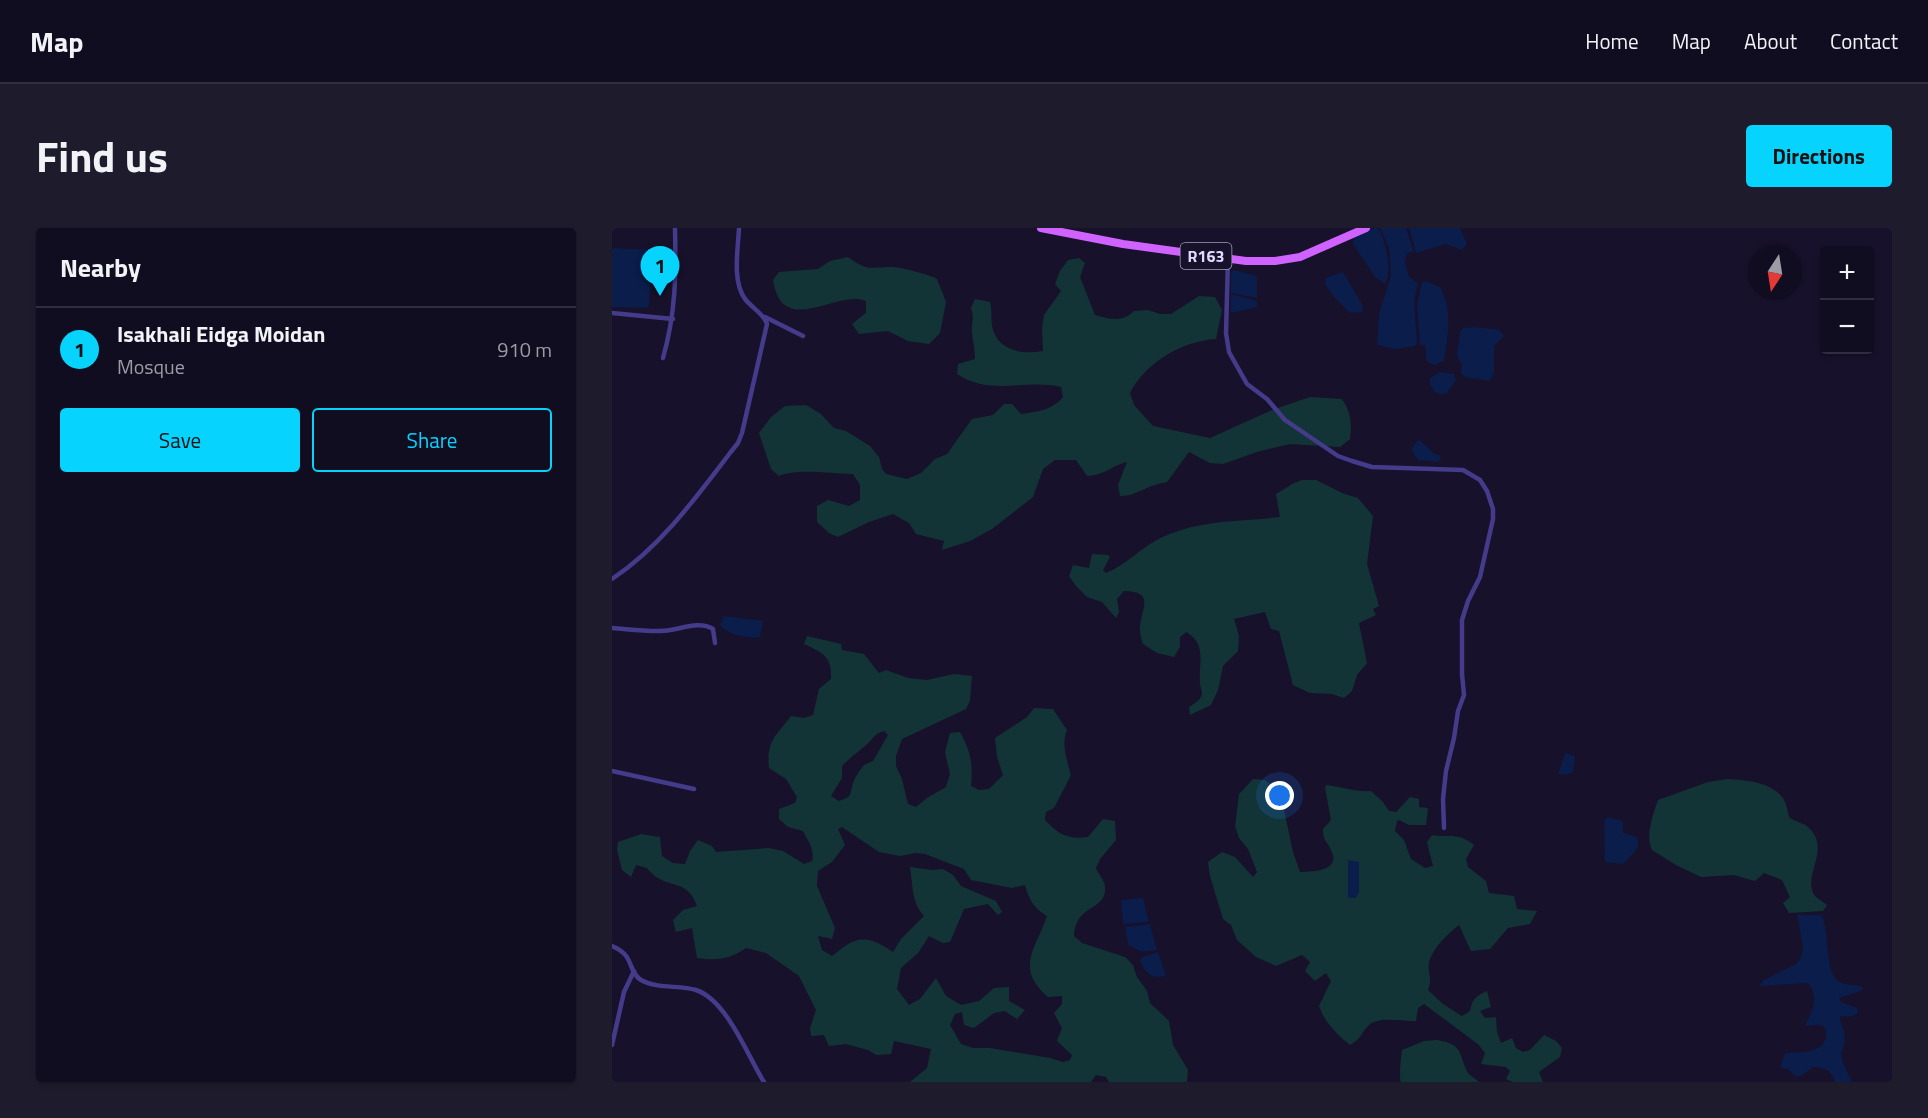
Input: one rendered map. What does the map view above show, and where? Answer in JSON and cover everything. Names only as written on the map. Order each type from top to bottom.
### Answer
[{"type":"main road","name":"R163","points":[[1041,228],[1123,244],[1246,261],[1275,261],[1300,257],[1366,228]]},
{"type":"street","points":[[663,358],[675,301],[675,228]]},
{"type":"street","points":[[739,228],[739,285],[746,300],[765,317],[803,336]]},
{"type":"street","points":[[1228,259],[1226,333],[1229,352],[1247,384],[1267,399],[1285,420],[1338,456],[1359,464],[1379,468],[1463,471],[1480,480],[1487,491],[1493,509],[1493,519],[1480,577],[1468,601],[1461,623],[1464,694],[1458,711],[1446,771],[1443,799],[1444,828]]},
{"type":"street","points":[[612,313],[673,319]]},
{"type":"street","points":[[612,579],[635,563],[674,523],[738,443],[766,329],[765,317]]},
{"type":"street","points":[[612,628],[666,631],[706,625],[713,629],[715,643]]},
{"type":"street","points":[[612,771],[694,789]]},
{"type":"street","points":[[612,946],[626,954],[634,971],[643,981],[666,987],[689,989],[709,998],[733,1026],[764,1082]]},
{"type":"street","points":[[612,1045],[622,999],[634,971]]},
{"type":"green space","points":[[848,257],[865,267],[896,267],[937,279],[946,302],[940,333],[929,344],[908,341],[888,331],[859,334],[852,324],[866,313],[866,301],[855,299],[794,309],[785,305],[777,296],[773,280],[779,272],[818,269],[830,261]]},
{"type":"green space","points":[[1079,258],[1085,263],[1080,277],[1095,315],[1120,319],[1134,311],[1148,310],[1160,314],[1171,314],[1199,296],[1215,297],[1222,310],[1216,339],[1190,344],[1166,356],[1145,372],[1130,393],[1134,405],[1153,426],[1210,438],[1272,410],[1310,397],[1342,399],[1350,418],[1350,439],[1340,447],[1290,444],[1223,464],[1210,463],[1189,452],[1167,482],[1126,496],[1120,496],[1118,485],[1127,462],[1099,474],[1087,476],[1076,460],[1055,460],[1043,469],[1033,497],[992,529],[970,541],[942,550],[944,541],[916,534],[909,523],[893,514],[869,522],[838,537],[829,533],[817,522],[817,506],[828,500],[849,506],[860,500],[860,485],[853,474],[795,472],[779,476],[771,469],[759,433],[771,417],[785,406],[806,405],[821,414],[834,428],[846,431],[870,446],[879,457],[886,474],[907,479],[921,473],[935,459],[947,454],[972,419],[993,415],[1004,404],[1012,404],[1021,414],[1054,405],[1063,397],[1061,387],[1034,384],[996,386],[983,384],[970,381],[957,374],[958,364],[975,359],[971,308],[975,299],[990,302],[992,326],[999,341],[1005,346],[1019,351],[1043,351],[1044,315],[1061,291],[1055,284],[1060,271],[1068,260]]},
{"type":"green space","points":[[1302,480],[1316,480],[1358,498],[1373,516],[1367,564],[1379,606],[1373,609],[1376,615],[1359,623],[1367,663],[1357,675],[1352,691],[1344,698],[1332,694],[1310,693],[1293,685],[1279,631],[1271,629],[1265,612],[1234,619],[1239,636],[1238,651],[1223,666],[1218,690],[1211,705],[1190,715],[1189,707],[1198,701],[1202,693],[1200,649],[1193,637],[1186,632],[1180,637],[1180,647],[1174,657],[1157,653],[1143,644],[1142,640],[1140,629],[1144,598],[1134,592],[1124,591],[1117,599],[1119,612],[1116,618],[1102,602],[1087,597],[1076,586],[1069,576],[1073,565],[1089,568],[1092,554],[1108,555],[1110,557],[1103,570],[1106,573],[1157,540],[1179,531],[1222,522],[1280,517],[1276,494]]},
{"type":"green space","points":[[807,636],[841,644],[842,650],[864,654],[879,673],[886,670],[908,678],[927,680],[954,674],[972,676],[970,701],[966,709],[902,739],[896,756],[896,766],[902,779],[908,804],[916,807],[946,787],[950,774],[945,752],[950,733],[960,732],[967,746],[972,771],[971,786],[979,790],[989,789],[1003,775],[997,757],[995,738],[1027,717],[1034,708],[1053,709],[1067,730],[1065,747],[1071,775],[1054,808],[1046,812],[1045,820],[1064,835],[1075,838],[1088,837],[1103,819],[1115,821],[1116,840],[1100,859],[1096,868],[1104,884],[1104,896],[1079,919],[1074,936],[1082,943],[1125,957],[1133,965],[1137,977],[1147,991],[1150,1003],[1169,1021],[1173,1045],[1188,1070],[1187,1082],[1109,1082],[1106,1077],[1096,1075],[1091,1082],[910,1082],[927,1068],[931,1049],[894,1041],[891,1054],[876,1055],[868,1050],[846,1044],[829,1046],[824,1035],[811,1036],[810,1028],[816,1010],[799,976],[766,953],[746,948],[723,958],[697,958],[692,928],[676,932],[673,920],[683,910],[697,906],[693,897],[681,887],[654,875],[647,868],[636,865],[631,877],[622,870],[617,850],[618,842],[641,834],[660,837],[662,856],[673,863],[685,864],[698,840],[712,846],[716,852],[769,848],[783,851],[804,864],[812,861],[812,849],[803,831],[788,827],[779,819],[779,809],[795,803],[797,797],[786,779],[769,768],[768,759],[773,739],[791,716],[804,718],[813,715],[819,689],[831,679],[830,665],[825,656],[804,644]],"holes":[[[884,731],[888,735],[873,761],[864,765],[858,774],[849,796],[839,801],[831,796],[842,778],[842,766],[875,736]],[[842,827],[879,852],[900,856],[925,854],[964,869],[971,880],[1012,888],[1025,885],[1033,903],[1047,916],[1031,958],[1032,977],[1048,997],[1062,996],[1062,1004],[1054,1013],[1062,1028],[1057,1041],[1072,1055],[1070,1060],[1063,1062],[990,1048],[973,1048],[961,1044],[950,1025],[955,1014],[962,1012],[964,1025],[974,1028],[994,1013],[1005,1011],[1017,1019],[1025,1010],[1009,1001],[1009,987],[994,988],[979,1001],[961,1005],[946,996],[936,978],[920,999],[909,1005],[897,989],[901,968],[918,953],[929,936],[943,943],[950,942],[964,909],[988,904],[998,915],[1002,912],[996,901],[961,886],[953,875],[943,869],[910,867],[915,899],[924,916],[901,939],[893,952],[879,943],[863,939],[849,943],[832,956],[822,950],[818,936],[832,939],[835,928],[817,886],[818,871],[832,862],[845,845],[838,829]]]},
{"type":"green space","points":[[1253,779],[1265,780],[1280,791],[1293,852],[1300,872],[1325,869],[1333,862],[1330,847],[1323,833],[1323,829],[1331,820],[1326,785],[1371,791],[1389,811],[1396,812],[1410,797],[1419,799],[1419,807],[1428,808],[1426,825],[1409,825],[1399,820],[1395,831],[1404,840],[1411,859],[1425,868],[1433,866],[1427,842],[1432,835],[1463,838],[1474,845],[1466,859],[1468,867],[1486,881],[1489,893],[1514,896],[1517,909],[1537,911],[1530,924],[1508,928],[1490,949],[1471,951],[1459,925],[1441,941],[1431,956],[1428,990],[1443,1004],[1462,1016],[1470,1011],[1475,998],[1487,991],[1491,1007],[1480,1011],[1485,1018],[1496,1017],[1497,1032],[1501,1043],[1512,1038],[1516,1048],[1523,1052],[1530,1050],[1544,1035],[1556,1041],[1562,1048],[1560,1057],[1539,1072],[1543,1082],[1513,1082],[1506,1079],[1510,1071],[1506,1067],[1481,1064],[1485,1053],[1479,1045],[1424,1004],[1418,1008],[1416,1021],[1377,1021],[1367,1027],[1350,1045],[1340,1037],[1324,1017],[1319,1006],[1331,981],[1326,973],[1315,981],[1305,971],[1310,962],[1302,955],[1276,966],[1256,957],[1237,940],[1231,925],[1223,919],[1208,862],[1222,852],[1235,857],[1253,877],[1257,872],[1248,849],[1239,838],[1235,826],[1239,794]]},
{"type":"green space","points":[[1727,779],[1758,783],[1773,789],[1784,800],[1790,818],[1806,825],[1816,837],[1817,855],[1811,881],[1815,896],[1827,905],[1823,911],[1789,913],[1783,903],[1790,897],[1782,880],[1764,873],[1755,881],[1734,875],[1701,877],[1652,850],[1649,838],[1658,800],[1708,782]]},
{"type":"green space","points":[[1438,1040],[1458,1049],[1467,1071],[1479,1082],[1401,1082],[1402,1050],[1424,1041]]},
{"type":"water","points":[[1375,228],[1379,229],[1388,256],[1385,284],[1375,277],[1353,244],[1354,238]]},
{"type":"water","points":[[1380,228],[1406,228],[1414,252],[1407,253],[1405,261],[1409,277],[1418,283],[1414,301],[1417,343],[1415,346],[1395,349],[1377,345],[1379,314],[1391,276],[1389,248]]},
{"type":"water","points":[[1409,228],[1460,228],[1467,244],[1462,250],[1446,244],[1416,253]]},
{"type":"water","points":[[612,249],[653,250],[647,308],[612,307]]},
{"type":"water","points":[[1233,270],[1257,276],[1257,298],[1231,293]]},
{"type":"water","points":[[1343,272],[1363,306],[1362,312],[1350,313],[1325,284],[1326,278]]},
{"type":"water","points":[[1426,281],[1440,287],[1448,314],[1444,361],[1435,365],[1427,362],[1425,345],[1420,345],[1417,305],[1422,282]]},
{"type":"water","points":[[1231,294],[1257,301],[1257,307],[1231,312]]},
{"type":"water","points":[[1463,328],[1499,330],[1504,336],[1494,346],[1494,372],[1490,381],[1465,377],[1461,373],[1462,365],[1457,356],[1460,331]]},
{"type":"water","points":[[1440,372],[1454,374],[1456,380],[1447,393],[1441,395],[1435,392],[1430,385],[1430,378]]},
{"type":"water","points":[[1420,440],[1433,453],[1441,456],[1438,462],[1418,460],[1411,450]]},
{"type":"water","points":[[723,616],[763,621],[760,637],[733,634],[720,625]]},
{"type":"water","points":[[1565,753],[1575,756],[1573,772],[1566,775],[1558,774]]},
{"type":"water","points":[[1607,817],[1623,821],[1623,833],[1637,837],[1637,848],[1623,864],[1605,862],[1604,821]]},
{"type":"water","points":[[1348,860],[1359,862],[1359,892],[1356,898],[1348,896]]},
{"type":"water","points":[[1143,898],[1149,922],[1123,924],[1121,900]]},
{"type":"water","points":[[1797,915],[1821,915],[1826,931],[1831,970],[1835,977],[1840,982],[1863,987],[1861,991],[1839,998],[1841,1002],[1857,1008],[1858,1013],[1851,1017],[1841,1016],[1840,1019],[1845,1041],[1841,1054],[1852,1082],[1835,1082],[1830,1072],[1821,1068],[1813,1067],[1798,1076],[1788,1069],[1780,1068],[1785,1053],[1814,1050],[1821,1046],[1826,1036],[1823,1027],[1805,1026],[1814,999],[1812,988],[1808,983],[1759,986],[1764,980],[1796,964],[1801,957],[1803,948]]},
{"type":"water","points":[[1150,924],[1157,950],[1142,952],[1128,945],[1125,927]]},
{"type":"water","points":[[1158,952],[1166,976],[1153,976],[1144,969],[1140,960]]},
{"type":"place","name":"Isakhali Eidga Moidan","points":[[660,296]]}]
